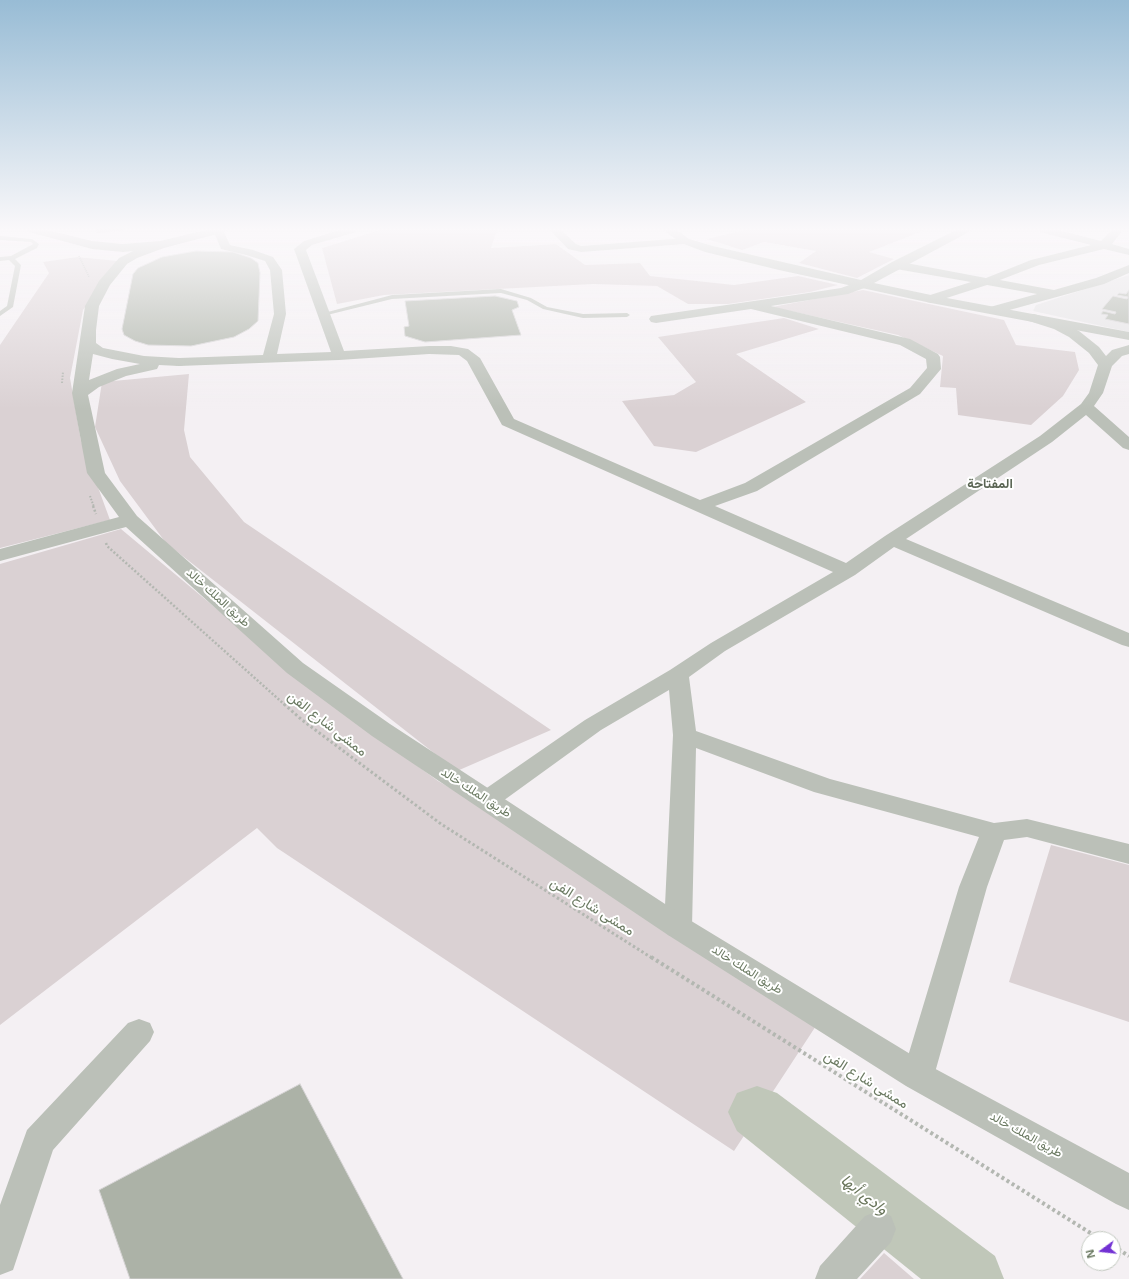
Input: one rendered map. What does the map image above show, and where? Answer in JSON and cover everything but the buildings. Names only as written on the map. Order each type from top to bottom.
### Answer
[{"type":"street","name":"طريق الملك خالد","points":[[101,290],[92,306],[80,393],[96,473],[130,520],[295,668],[381,730],[678,927],[918,1076],[1129,1192]]},
{"type":"street","points":[[269,358],[280,314],[278,290]]},
{"type":"street","points":[[314,290],[339,356]]},
{"type":"street","points":[[656,319],[795,299],[848,290]]},
{"type":"street","points":[[889,290],[1129,336]]},
{"type":"street","points":[[931,299],[960,290]]},
{"type":"street","points":[[1032,290],[1054,294]]},
{"type":"street","points":[[995,310],[1069,290]]},
{"type":"street","points":[[699,506],[751,486],[915,392],[934,368],[933,357],[905,342],[749,305]]},
{"type":"street","points":[[1034,318],[1058,326],[1074,334],[1094,350],[1104,365]]},
{"type":"street","points":[[89,331],[89,345],[98,351],[112,355],[144,360],[179,362],[339,356],[429,350],[451,350],[463,352],[473,358],[508,422],[848,571]]},
{"type":"street","points":[[487,800],[593,726],[678,675],[718,647],[848,571],[892,540],[1046,439],[1086,407],[1096,393],[1104,365],[1117,353],[1129,350]]},
{"type":"street","points":[[80,393],[94,384],[122,372],[179,362]]},
{"type":"street","points":[[1086,407],[1129,445]]},
{"type":"street","points":[[0,555],[130,520]]},
{"type":"street","points":[[892,540],[1129,641]]},
{"type":"street","points":[[678,675],[685,735],[678,927]]},
{"type":"street","points":[[685,735],[822,786],[994,832],[1027,828],[1129,854]]},
{"type":"street","points":[[918,1076],[973,887],[994,832]]},
{"type":"street","points":[[0,1257],[39,1141],[139,1032]]},
{"type":"street","points":[[833,1279],[878,1229]]},
{"type":"lane","points":[[0,314],[10,306],[13,290]]},
{"type":"lane","points":[[323,314],[392,297],[501,291],[529,299],[545,308],[583,316],[627,315]]},
{"type":"path","name":"ممشى شارع الفن","points":[[106,546],[302,720],[441,824],[1087,1231]]},
{"type":"shaded area","points":[[38,290],[98,290],[83,310],[70,378],[81,441],[110,520],[0,548],[0,345]]},
{"type":"shaded area","points":[[333,290],[485,290],[384,295],[337,304]]},
{"type":"shaded area","points":[[663,290],[819,290],[728,304],[688,304]]},
{"type":"shaded area","points":[[863,290],[1004,320],[1016,345],[1075,352],[1079,370],[1063,396],[1031,425],[958,415],[956,388],[940,387],[943,356],[898,335],[772,307]]},
{"type":"shaded area","points":[[1083,290],[1129,290],[1129,332],[1033,311],[1036,305]]},
{"type":"shaded area","points":[[784,318],[819,329],[736,354],[806,402],[696,452],[654,446],[622,401],[674,395],[696,382],[658,337]]},
{"type":"shaded area","points":[[189,374],[184,430],[190,457],[244,522],[551,730],[457,771],[166,543],[120,481],[95,427],[102,382]]},
{"type":"shaded area","points":[[121,529],[315,691],[438,781],[829,1006],[734,1151],[277,848],[257,828],[0,1025],[0,564]]},
{"type":"shaded area","points":[[1051,845],[1129,865],[1129,1022],[1009,982]]},
{"type":"shaded area","points":[[884,1253],[914,1279],[860,1279]]},
{"type":"waterway","name":"وادي أبها","points":[[757,1112],[972,1279]]},
{"type":"district","name":"المفتاحة","points":[[990,484]]}]
